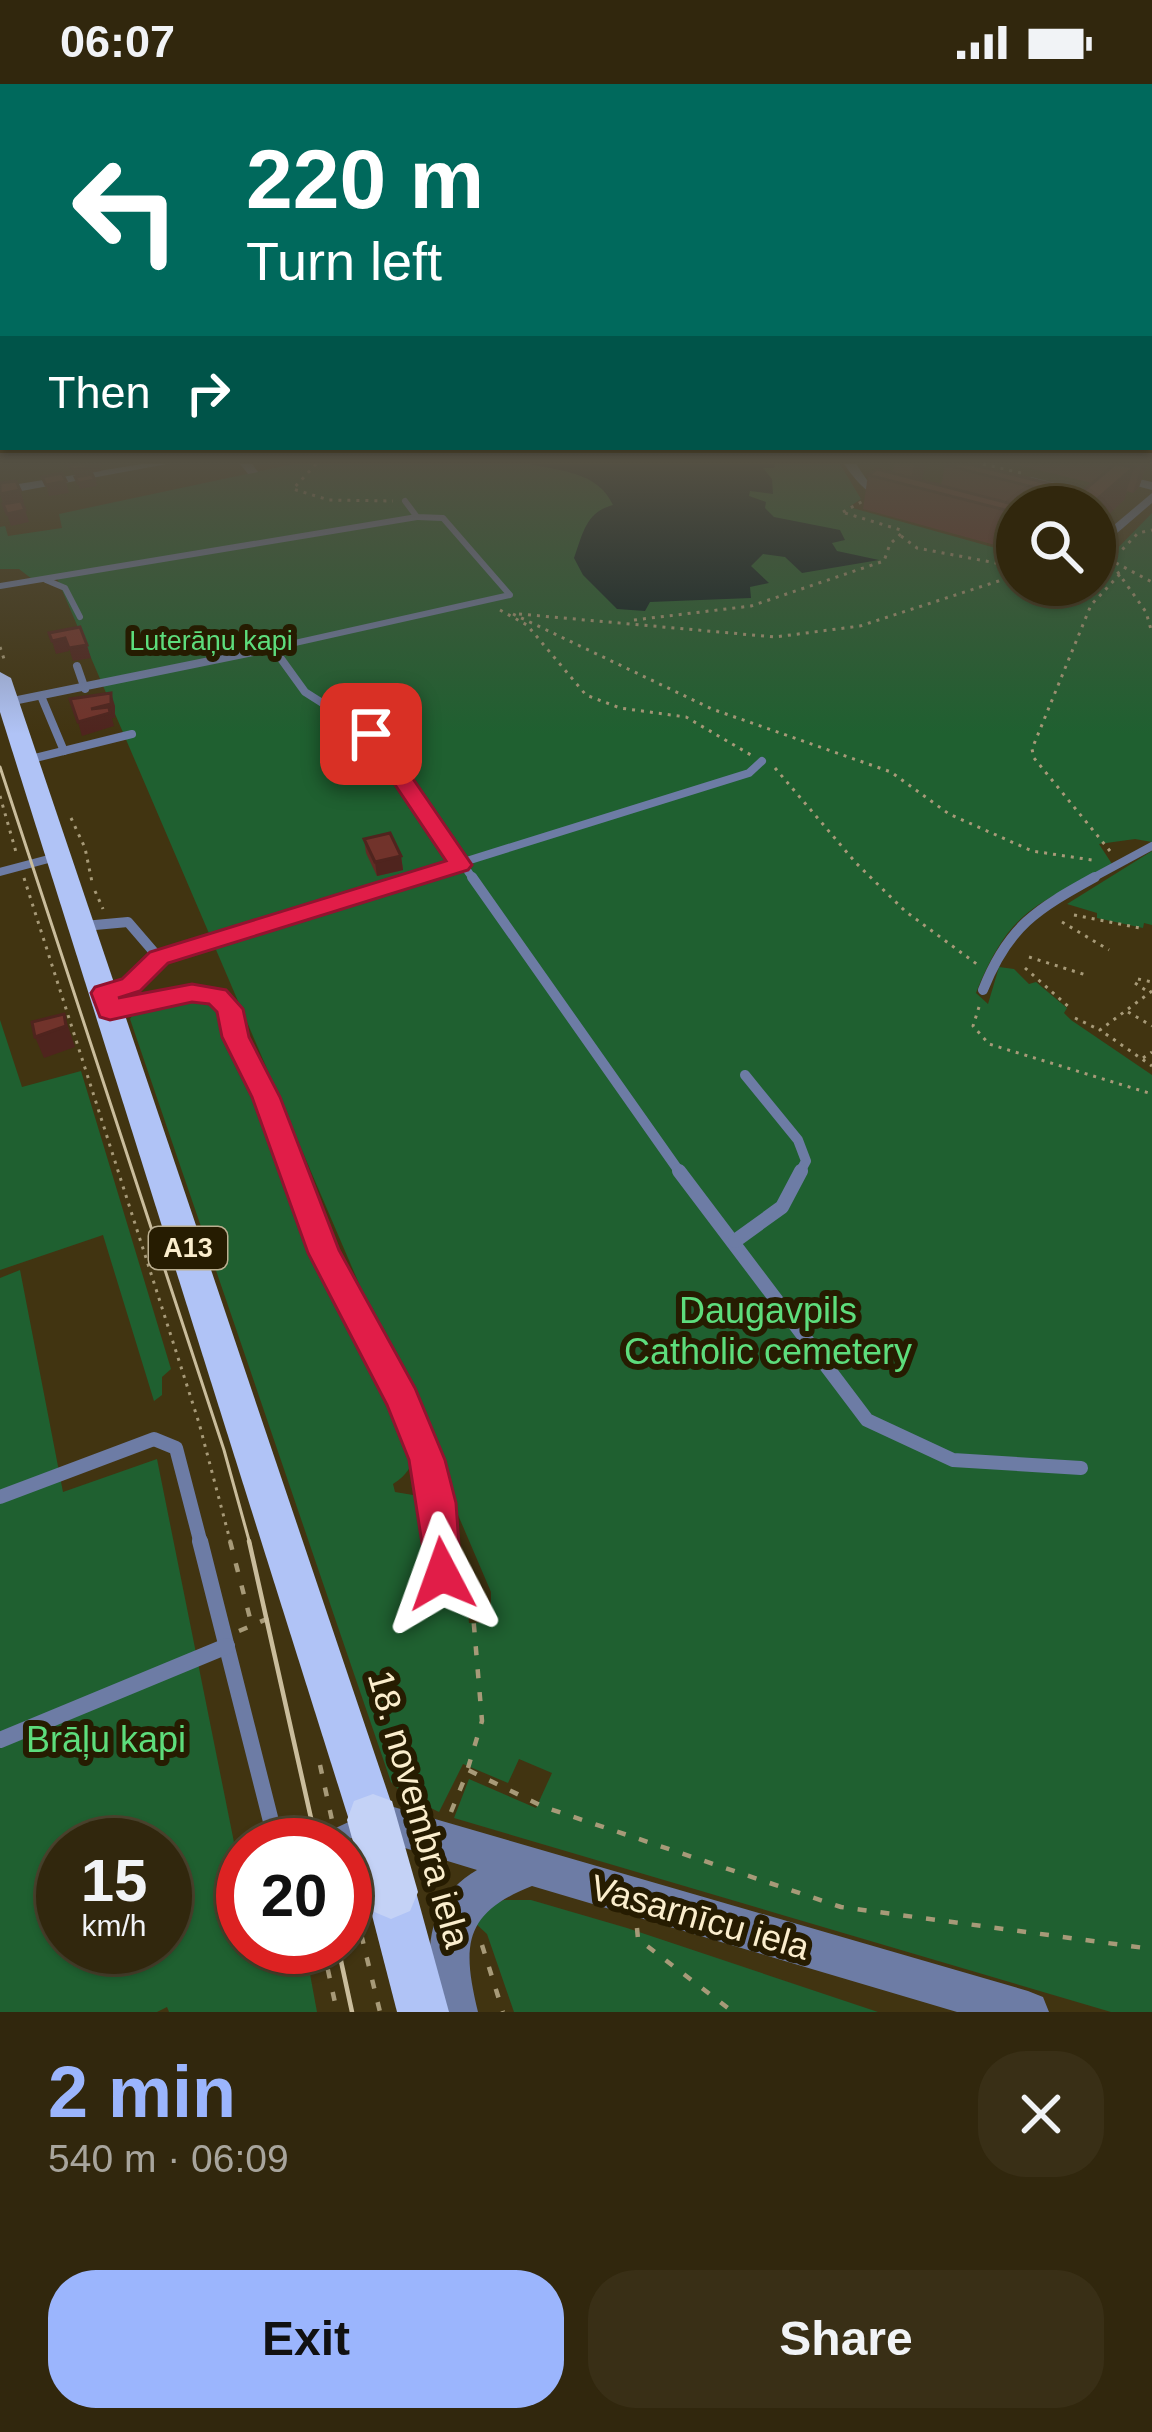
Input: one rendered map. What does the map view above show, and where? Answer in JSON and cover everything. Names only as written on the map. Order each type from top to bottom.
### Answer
[{"type":"highway","name":"18. novembra iela","points":[[372,1832],[373,1820]]},
{"type":"main road","name":"18. novembra iela","points":[[16,692],[27,760],[373,1820]]},
{"type":"main road","name":"18. novembra iela","points":[[372,1890],[423,2012]]},
{"type":"street","name":"Vasarnīcu iela","points":[[373,1820],[1028,2012]]},
{"type":"street","points":[[457,2012],[447,1976],[446,1943],[454,1916],[491,1880],[530,1868]]},
{"type":"lane","points":[[0,586],[194,554]]},
{"type":"lane","points":[[16,692],[85,689],[510,595],[474,554]]},
{"type":"lane","points":[[43,579],[65,588],[80,616]]},
{"type":"lane","points":[[263,648],[279,656],[287,677],[303,692],[371,734],[460,865],[569,1008],[720,1228],[736,1241],[867,1420],[953,1460],[1081,1468]]},
{"type":"lane","points":[[77,666],[85,689]]},
{"type":"lane","points":[[16,692],[64,751]]},
{"type":"lane","points":[[27,760],[132,734]]},
{"type":"lane","points":[[107,1002],[159,958],[749,772],[762,761]]},
{"type":"lane","points":[[983,990],[998,952],[1021,922],[1152,846]]},
{"type":"lane","points":[[0,872],[59,856]]},
{"type":"lane","points":[[82,926],[128,922],[159,958]]},
{"type":"lane","points":[[107,1002],[192,993],[217,997],[230,1009],[236,1037],[266,1097],[324,1253],[403,1399],[427,1460],[438,1503],[442,1574],[475,1595]]},
{"type":"lane","points":[[736,1241],[782,1207],[806,1160],[798,1140],[745,1075]]},
{"type":"lane","points":[[0,1497],[154,1439],[176,1448],[270,1818]]},
{"type":"lane","points":[[0,1740],[227,1646]]},
{"type":"path","points":[[632,621],[751,606],[798,587],[854,575],[884,561],[888,554]]},
{"type":"path","points":[[948,554],[996,563]]},
{"type":"path","points":[[1116,563],[1152,582]]},
{"type":"path","points":[[1116,566],[1146,612],[1152,633]]},
{"type":"path","points":[[1116,577],[1121,573]]},
{"type":"path","points":[[996,582],[860,626],[775,637],[513,614],[712,709],[891,772],[949,814],[1032,851],[1121,864]]},
{"type":"path","points":[[1094,606],[1073,643],[1032,749],[1034,758],[1121,864]]},
{"type":"path","points":[[0,796],[200,1423],[252,1626],[282,1613]]},
{"type":"path","points":[[33,905],[44,902]]},
{"type":"path","points":[[1075,915],[1140,928]]},
{"type":"path","points":[[1062,922],[1109,950]]},
{"type":"path","points":[[1030,957],[1086,975]]},
{"type":"path","points":[[1025,968],[1069,1007]]},
{"type":"path","points":[[1100,1030],[1150,995],[1137,981],[1152,982]]},
{"type":"path","points":[[983,990],[974,1026],[988,1044],[1152,1094]]},
{"type":"path","points":[[1126,1011],[1152,1026]]},
{"type":"path","points":[[1076,1018],[1152,1066]]},
{"type":"path","points":[[1141,1059],[1152,1052]]},
{"type":"path","points":[[448,1819],[482,1722],[476,1695],[478,1673],[470,1651],[475,1595]]},
{"type":"path","points":[[468,1770],[544,1808],[842,1907],[1152,1949]]},
{"type":"path","points":[[635,1898],[638,1939],[733,2012]]},
{"type":"path","points":[[372,1924],[380,2012]]},
{"type":"path","points":[[479,1940],[503,2012]]},
{"type":"path","points":[[329,1974],[338,2012]]},
{"type":"green space","name":"Daugavpils Catholic cemetery","points":[[0,554],[996,554],[996,606],[1116,606],[1116,554],[1152,554],[1152,842],[1135,839],[1099,844],[1112,864],[1028,912],[1001,943],[976,993],[988,1004],[999,967],[1014,969],[1067,1008],[1064,1013],[1071,1020],[1152,1075],[1152,2012],[1111,2012],[454,1818],[469,1779],[536,1808],[552,1773],[519,1759],[508,1783],[463,1764],[439,1812],[404,1795],[391,1782],[130,1019],[137,1008],[171,999],[215,1003],[222,1012],[264,1103],[311,1242],[407,1427],[412,1459],[407,1472],[393,1484],[395,1492],[425,1501],[427,1609],[467,1603],[469,1623],[491,1622],[491,1592],[56,576],[32,579],[19,569],[0,569]]},
{"type":"green space","points":[[1152,851],[1152,925],[1144,923],[1143,928],[1097,918],[1097,913],[1067,904]]},
{"type":"green space","points":[[0,1020],[22,1087],[81,1071],[171,1369],[162,1377],[162,1395],[154,1401],[103,1235],[0,1270]]},
{"type":"green space","name":"Brāļu kapi","points":[[20,1270],[63,1492],[157,1459],[229,1818],[216,1818],[216,1974],[310,1974],[317,2012],[169,2012],[167,2007],[157,2012],[0,2012],[0,1278]]},
{"type":"green space","points":[[504,1900],[531,1900],[627,1928],[878,2012],[514,2012],[487,1934],[474,1922],[484,1909]]},
{"type":"water","points":[[575,554],[851,554],[879,560],[802,573],[785,557],[763,554],[751,566],[769,583],[750,587],[751,598],[650,602],[645,611],[617,609],[583,575]]},
{"type":"building","points":[[80,627],[87,645],[69,648],[65,638],[52,641],[49,633]]},
{"type":"building","points":[[111,693],[111,704],[91,709],[109,707],[110,713],[78,722],[70,699]]},
{"type":"building","points":[[390,833],[401,856],[375,862],[364,839]]},
{"type":"building","points":[[64,1014],[66,1026],[35,1037],[32,1022]]},
{"type":"tram line","points":[[0,767],[224,1450],[250,1544]]},
{"type":"tram line","points":[[249,1541],[311,1818]]},
{"type":"tram line","points":[[344,1974],[352,2012]]},
{"type":"route","points":[[371,734],[460,865],[159,958],[131,985],[104,993],[110,1011],[192,993],[217,997],[230,1009],[236,1037],[266,1097],[324,1253],[403,1399],[427,1460],[438,1503],[442,1574]]},
{"type":"park label","name":"Luterāņu kapi","points":[[211,641]]}]
